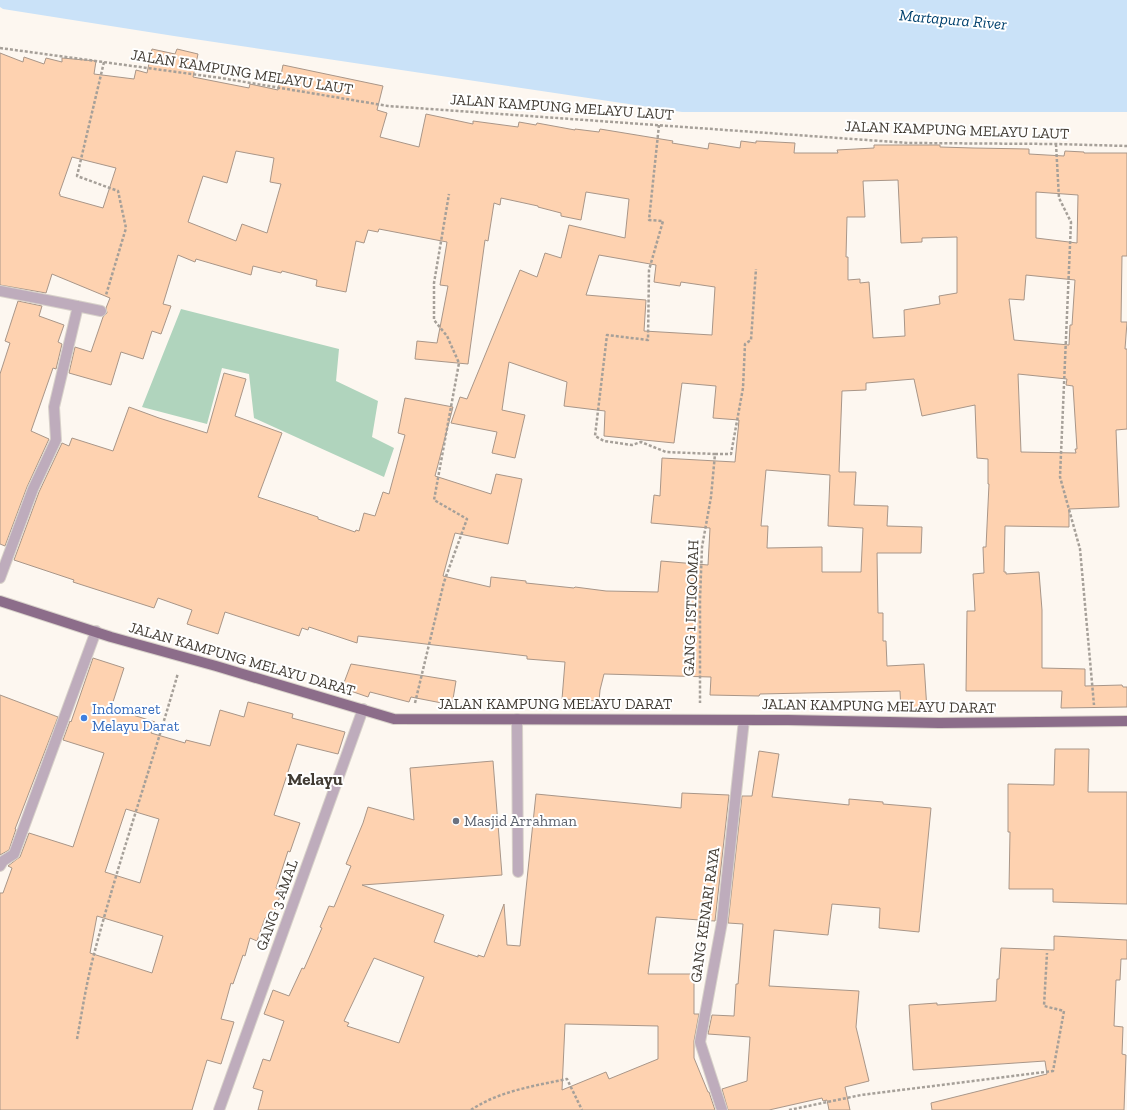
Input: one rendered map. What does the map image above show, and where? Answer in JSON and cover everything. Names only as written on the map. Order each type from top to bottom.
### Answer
[{"type":"main road","name":"JALAN KAMPUNG MELAYU DARAT","points":[[0,601],[111,637],[394,719],[788,720],[940,723],[1095,722],[1127,720]]},
{"type":"street","points":[[0,292],[101,311]]},
{"type":"street","points":[[0,578],[33,489],[56,440],[54,407],[78,306]]},
{"type":"street","points":[[0,866],[3,861],[14,854],[96,631]]},
{"type":"street","name":"GANG 3 AMAL","points":[[219,1110],[363,709]]},
{"type":"street","points":[[517,719],[518,872]]},
{"type":"street","name":"GANG KENARI RAYA","points":[[722,1110],[700,1042],[722,922],[744,720]]},
{"type":"path","name":"JALAN KAMPUNG MELAYU LAUT","points":[[0,48],[221,78],[388,106],[909,142],[1127,146]]},
{"type":"path","points":[[101,311],[126,228],[118,191],[77,176],[104,62]]},
{"type":"path","points":[[659,125],[649,220],[663,221],[649,270],[648,340],[607,335],[595,436],[604,441],[618,443],[632,444],[641,442],[666,452],[731,454],[743,388],[745,344],[751,340],[756,269]]},
{"type":"path","points":[[1056,144],[1059,198],[1071,222],[1060,477],[1080,549],[1095,722]]},
{"type":"path","points":[[411,719],[444,582],[467,519],[434,500],[459,363],[447,336],[434,320],[434,283],[450,194]]},
{"type":"path","name":"GANG 1 ISTIQOMAH","points":[[700,720],[700,599],[702,547],[711,497],[715,454]]},
{"type":"path","points":[[77,1039],[92,960],[114,882],[165,721],[183,657]]},
{"type":"path","points":[[789,1110],[861,1095],[1053,1071],[1064,1011],[1044,1006],[1047,953]]},
{"type":"path","points":[[471,1110],[481,1103],[510,1092],[567,1079],[582,1110]]},
{"type":"green space","points":[[181,309],[339,349],[336,381],[378,401],[372,437],[394,448],[384,477],[254,418],[249,374],[222,368],[207,424],[142,407]]},
{"type":"water","name":"Martapura River","points":[[0,0],[1127,0],[1127,112],[682,112],[3,9],[0,7]]},
{"type":"building","points":[[152,49],[175,54],[177,49],[198,54],[193,77],[249,88],[250,84],[278,90],[283,65],[383,86],[377,110],[387,113],[380,137],[419,147],[426,114],[473,124],[473,121],[518,127],[519,122],[536,125],[537,123],[575,130],[599,132],[600,129],[673,141],[672,143],[708,149],[709,143],[740,148],[741,141],[756,143],[756,141],[795,143],[794,153],[838,153],[837,150],[874,148],[874,145],[940,145],[940,147],[1029,149],[1029,154],[1064,156],[1065,151],[1084,153],[1127,153],[1127,256],[1122,256],[1121,322],[1127,322],[1125,349],[1127,349],[1127,429],[1116,430],[1119,507],[1069,509],[1069,527],[1005,526],[1004,572],[1006,572],[1006,574],[1039,572],[1042,610],[1042,668],[1085,669],[1085,686],[1122,685],[1123,687],[1127,687],[1127,707],[1061,708],[1062,691],[966,691],[967,611],[975,611],[973,574],[984,573],[983,547],[986,547],[989,484],[988,459],[977,458],[975,405],[922,416],[914,379],[866,383],[866,390],[842,391],[839,472],[856,472],[854,505],[888,506],[887,526],[922,527],[921,553],[877,553],[878,613],[883,613],[883,641],[886,641],[887,666],[924,664],[927,710],[901,711],[900,691],[760,694],[759,696],[710,695],[711,677],[604,674],[599,701],[562,699],[565,662],[527,659],[527,656],[358,636],[357,643],[309,627],[308,630],[302,628],[299,636],[225,612],[218,634],[187,624],[192,610],[158,598],[154,608],[73,582],[74,580],[14,560],[39,492],[62,443],[69,446],[72,438],[113,451],[129,407],[207,433],[224,373],[246,379],[235,416],[282,433],[258,497],[318,517],[318,519],[355,532],[356,530],[359,531],[364,513],[375,516],[383,492],[389,494],[405,435],[398,433],[405,398],[453,407],[435,476],[491,494],[496,474],[522,479],[508,544],[455,533],[443,576],[490,587],[491,577],[526,581],[526,583],[606,591],[658,592],[661,561],[708,565],[710,528],[651,523],[654,495],[660,496],[662,458],[735,462],[739,420],[713,418],[716,386],[682,383],[674,443],[604,436],[605,411],[564,406],[567,382],[509,362],[502,410],[525,415],[515,458],[492,453],[497,432],[451,423],[460,397],[467,399],[520,270],[537,277],[545,253],[561,258],[569,225],[625,238],[629,199],[586,192],[581,220],[561,216],[561,213],[538,206],[501,198],[500,205],[494,203],[488,241],[485,240],[468,364],[415,359],[417,341],[437,343],[448,286],[440,285],[447,242],[379,229],[378,232],[368,230],[364,243],[356,241],[346,292],[316,286],[317,280],[282,271],[281,273],[253,266],[251,275],[196,259],[195,262],[178,255],[163,304],[171,306],[161,334],[152,331],[143,359],[121,352],[111,385],[69,373],[75,347],[91,352],[103,317],[107,313],[106,308],[110,298],[52,274],[46,293],[0,285],[0,53],[23,62],[24,57],[44,64],[46,58],[62,62],[62,58],[96,61],[94,74],[134,79],[136,70],[147,73]],"holes":[[[236,151],[274,158],[270,182],[281,184],[267,233],[242,224],[236,241],[188,222],[203,176],[227,183]],[[72,157],[116,168],[103,208],[60,196]],[[898,180],[901,243],[922,242],[922,238],[957,237],[957,293],[939,296],[940,304],[904,310],[905,336],[873,338],[869,282],[860,283],[860,279],[848,280],[848,257],[846,257],[847,217],[865,217],[863,181]],[[1036,192],[1078,195],[1077,243],[1036,238]],[[599,255],[656,265],[654,282],[680,286],[681,282],[715,287],[712,335],[644,331],[646,300],[586,295]],[[1026,275],[1075,280],[1069,345],[1014,340],[1009,299],[1024,300]],[[1018,374],[1067,379],[1066,385],[1073,386],[1076,453],[1021,452]],[[766,470],[830,475],[828,526],[863,528],[861,572],[822,572],[822,547],[767,548],[768,526],[761,526]]]},
{"type":"building","points":[[18,301],[42,306],[39,316],[64,325],[58,342],[62,344],[56,369],[53,368],[31,431],[49,439],[27,487],[5,546],[0,544],[0,374],[10,343],[5,341]]},
{"type":"building","points":[[93,658],[124,668],[111,708],[155,722],[151,733],[185,743],[186,740],[210,746],[220,710],[244,717],[248,702],[293,714],[292,718],[345,732],[338,754],[297,744],[274,815],[300,823],[290,852],[288,851],[276,888],[282,890],[272,920],[265,918],[257,941],[250,938],[245,956],[243,955],[233,984],[231,983],[221,1019],[234,1022],[221,1064],[207,1060],[192,1110],[0,1110],[0,893],[3,893],[12,868],[8,866],[20,857],[29,833],[73,847],[104,753],[63,740],[70,721],[71,722]],"holes":[[[126,809],[159,819],[140,883],[105,872]],[[97,916],[163,936],[152,973],[90,953]]]},
{"type":"building","points":[[351,664],[456,681],[452,705],[411,697],[409,702],[370,692],[368,697],[342,688]]},
{"type":"building","points":[[0,695],[58,717],[15,829],[9,850],[0,855]]},
{"type":"building","points":[[1055,749],[1089,749],[1088,792],[1127,792],[1127,904],[1053,902],[1053,889],[1009,889],[1010,832],[1008,832],[1008,784],[1054,785]]},
{"type":"building","points":[[759,751],[779,754],[772,797],[849,805],[849,799],[883,802],[883,804],[931,808],[919,932],[879,928],[880,908],[832,904],[828,935],[774,930],[769,986],[859,991],[856,1027],[869,1081],[845,1087],[850,1110],[829,1110],[827,1100],[823,1101],[822,1098],[769,1110],[728,1110],[722,1089],[747,1081],[750,1037],[708,1034],[712,1015],[734,1016],[743,924],[728,923],[742,796],[752,796]]},
{"type":"building","points":[[493,761],[502,875],[362,885],[444,915],[434,942],[478,957],[478,955],[484,957],[504,904],[507,945],[520,946],[536,794],[681,808],[682,793],[729,795],[715,921],[656,917],[648,974],[694,974],[694,1014],[699,1014],[694,1041],[694,1058],[715,1110],[258,1110],[263,1091],[253,1088],[263,1059],[270,1061],[284,1021],[264,1014],[273,990],[289,996],[302,968],[304,969],[322,928],[320,927],[329,906],[334,907],[351,866],[346,864],[368,807],[414,820],[410,768]],"holes":[[[374,958],[424,977],[399,1043],[347,1026],[349,1023],[344,1021]],[[565,1024],[658,1026],[658,1059],[609,1079],[606,1072],[562,1090]]]},
{"type":"building","points":[[1054,936],[1127,940],[1127,959],[1121,959],[1120,980],[1116,980],[1114,1026],[1123,1027],[1122,1054],[1126,1055],[1124,1110],[932,1110],[931,1103],[1047,1074],[1045,1061],[913,1070],[909,1005],[937,1003],[937,1005],[996,1001],[1001,948],[1054,950]]},
{"type":"place","name":"Indomaret Melayu Darat","points":[[84,718]]},
{"type":"place","name":"Masjid Arrahman","points":[[456,821]]},
{"type":"district","name":"Melayu","points":[[315,779]]}]
